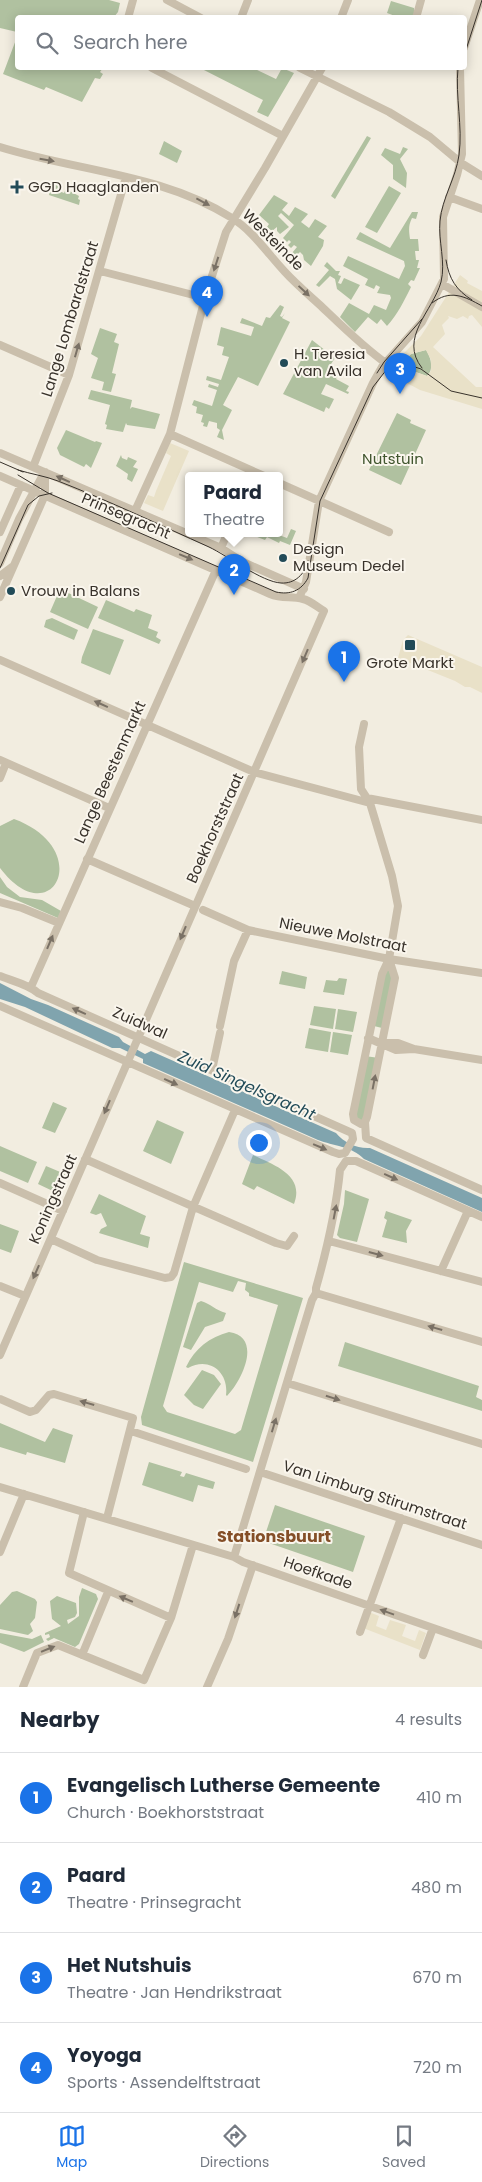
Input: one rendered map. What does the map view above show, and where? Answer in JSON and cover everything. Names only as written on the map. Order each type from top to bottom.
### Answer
[{"type":"street","points":[[129,15],[133,0]]},
{"type":"street","points":[[167,0],[196,15]]},
{"type":"street","points":[[242,15],[248,0]]},
{"type":"street","points":[[342,15],[348,0]]},
{"type":"street","points":[[417,15],[421,0]]},
{"type":"street","points":[[467,39],[480,0]]},
{"type":"street","points":[[156,70],[284,136]]},
{"type":"street","points":[[304,70],[390,112],[436,141],[460,163],[482,176]]},
{"type":"street","points":[[137,508],[170,434],[205,298],[226,232],[321,70]]},
{"type":"street","points":[[299,598],[304,589],[319,501],[382,367],[416,332],[442,284],[444,263],[443,216],[460,163],[462,146],[460,70]]},
{"type":"street","name":"Westeinde","points":[[0,147],[39,159],[126,177],[190,195],[234,218],[285,272],[340,324],[387,364]]},
{"type":"street","name":"Lange Lombardstraat","points":[[32,467],[69,375],[126,177]]},
{"type":"street","points":[[449,197],[482,209]]},
{"type":"street","points":[[100,271],[205,298]]},
{"type":"street","points":[[442,284],[482,307]]},
{"type":"street","points":[[0,345],[69,375]]},
{"type":"street","points":[[170,434],[249,472]]},
{"type":"street","name":"Prinsegracht","points":[[0,453],[137,508],[185,531]]},
{"type":"street","points":[[0,563],[45,472]]},
{"type":"street","points":[[0,597],[45,496],[45,472]]},
{"type":"street","name":"Prinsegracht","points":[[0,476],[214,572],[274,596],[308,600],[324,612]]},
{"type":"street","points":[[0,532],[21,485]]},
{"type":"street","points":[[283,485],[389,532]]},
{"type":"street","name":"Prinsegracht","points":[[198,537],[221,548],[243,562],[304,589]]},
{"type":"street","points":[[221,548],[226,537]]},
{"type":"street","points":[[0,576],[13,566]]},
{"type":"street","name":"Lange Beestenmarkt","points":[[31,987],[214,572]]},
{"type":"street","name":"Boekhorststraat","points":[[129,1059],[324,612]]},
{"type":"street","points":[[0,660],[254,772],[369,800],[482,820]]},
{"type":"street","points":[[364,724],[359,747],[358,776],[360,789],[369,800],[392,876],[398,906],[389,959],[382,974],[352,1114],[356,1123],[361,1124],[365,1122]]},
{"type":"street","points":[[0,778],[3,762],[110,808]]},
{"type":"street","points":[[87,859],[195,906]]},
{"type":"street","points":[[0,902],[22,908],[58,923]]},
{"type":"street","name":"Nieuwe Molstraat","points":[[203,910],[248,930],[389,959],[482,973]]},
{"type":"street","points":[[212,1070],[234,961],[248,930]]},
{"type":"street","points":[[389,959],[394,978],[365,1122],[366,1138],[482,1190]]},
{"type":"street","name":"Zuidwal","points":[[0,976],[23,986],[31,987],[38,992],[139,1038],[352,1133],[353,1139],[347,1150],[339,1154],[235,1110]]},
{"type":"street","points":[[0,1006],[129,1059],[235,1110],[193,1207],[171,1277],[165,1278],[97,1260],[51,1238]]},
{"type":"street","points":[[368,1038],[400,1051],[414,1049],[482,1060]]},
{"type":"street","name":"Koningstraat","points":[[0,1355],[129,1059]]},
{"type":"street","points":[[85,1159],[276,1244],[287,1246],[294,1236]]},
{"type":"street","points":[[234,1557],[312,1300],[316,1293],[329,1241],[340,1170],[346,1161],[356,1161],[482,1217]]},
{"type":"street","points":[[0,1183],[63,1211]]},
{"type":"street","points":[[442,1271],[468,1211]]},
{"type":"street","points":[[329,1241],[482,1282]]},
{"type":"street","points":[[0,1286],[25,1296]]},
{"type":"street","points":[[316,1293],[482,1342]]},
{"type":"street","points":[[287,1383],[482,1444]]},
{"type":"street","points":[[0,1399],[30,1412],[36,1410],[49,1395],[54,1394],[133,1418],[107,1518]]},
{"type":"street","points":[[131,1431],[246,1469]]},
{"type":"street","name":"Van Limburg Stirumstraat","points":[[260,1472],[482,1545]]},
{"type":"street","name":"Hoefkade","points":[[0,1487],[234,1557],[482,1645]]},
{"type":"street","points":[[0,1552],[24,1494]]},
{"type":"street","points":[[84,1512],[69,1573],[108,1592],[171,1618]]},
{"type":"street","points":[[360,1632],[401,1518]]},
{"type":"street","points":[[23,1687],[37,1653],[58,1645],[144,1680],[171,1618],[194,1545]]},
{"type":"street","points":[[208,1687],[228,1639],[253,1565]]},
{"type":"street","points":[[82,1655],[108,1592]]},
{"type":"street","points":[[423,1655],[433,1628]]},
{"type":"green space","points":[[0,0],[109,0],[120,3],[116,15],[15,15],[15,32],[0,28]]},
{"type":"green space","points":[[391,1],[414,8],[414,15],[392,15],[387,13]]},
{"type":"green space","points":[[15,42],[15,70],[102,70],[100,72],[103,74],[100,79],[95,78],[82,102],[46,87],[44,90],[3,74]]},
{"type":"green space","points":[[204,70],[257,70],[276,79],[281,70],[294,73],[268,117],[257,112],[263,100]]},
{"type":"green space","points":[[367,136],[371,138],[335,199],[331,196]]},
{"type":"green space","points":[[164,141],[182,151],[177,163],[159,154]]},
{"type":"green space","points":[[403,147],[408,149],[400,159],[407,173],[406,188],[393,179],[393,165],[381,155],[385,148],[400,154]]},
{"type":"green space","points":[[52,184],[60,186],[59,191],[64,193],[66,189],[79,196],[79,205],[49,195]]},
{"type":"green space","points":[[389,186],[401,193],[377,233],[365,227]]},
{"type":"green space","points":[[274,195],[288,203],[282,210],[289,216],[295,207],[308,214],[301,222],[309,228],[315,219],[327,226],[318,237],[324,240],[323,246],[311,266],[304,260],[300,252],[296,256],[292,253],[297,247],[294,245],[291,248],[288,245],[291,242],[289,240],[287,242],[283,238],[294,225],[281,213],[278,216],[289,227],[280,234],[277,231],[277,227],[272,231],[267,227],[269,224],[259,215]]},
{"type":"green space","points":[[412,212],[418,212],[416,219],[412,218],[409,231],[410,239],[418,239],[419,251],[415,251],[416,260],[419,260],[417,268],[420,268],[414,281],[411,280],[408,284],[411,287],[398,312],[387,326],[381,319],[377,324],[368,317],[355,332],[340,317],[349,303],[369,314],[374,305],[386,310],[391,298],[390,295],[377,293],[380,287],[376,285],[374,289],[365,285],[368,279],[343,266],[348,256],[399,279],[405,266],[404,261],[356,239],[360,232],[390,248]]},
{"type":"green space","points":[[327,262],[336,271],[340,271],[338,275],[341,276],[338,283],[341,284],[344,278],[360,285],[351,300],[337,289],[335,279],[330,276],[319,287],[316,285],[329,270],[324,266]]},
{"type":"green space","points":[[280,305],[284,307],[280,316],[282,317],[285,313],[282,318],[290,322],[258,386],[238,377],[223,405],[232,410],[222,430],[224,440],[217,437],[220,430],[217,428],[217,423],[209,421],[207,427],[203,426],[204,423],[201,422],[203,415],[196,413],[197,407],[192,405],[194,400],[212,406],[217,390],[208,387],[209,384],[218,387],[219,384],[206,380],[207,376],[221,380],[229,357],[222,355],[224,347],[217,345],[221,327],[251,336],[254,327],[240,323],[242,318],[262,326],[266,317],[270,318]]},
{"type":"green space","points":[[100,328],[117,334],[114,342],[119,344],[112,373],[116,374],[111,392],[102,390],[104,382],[91,378],[98,358],[91,354]]},
{"type":"green space","points":[[312,340],[335,358],[329,367],[339,374],[336,379],[349,386],[346,391],[349,392],[348,394],[326,384],[321,394],[334,399],[329,409],[326,407],[324,412],[283,394]]},
{"type":"green space","points":[[426,350],[431,363],[427,376],[410,370],[403,362],[411,354]]},
{"type":"green space","points":[[91,390],[132,400],[130,409],[132,407],[160,414],[155,429],[127,425],[126,423],[123,432],[106,429],[107,425],[105,424],[110,405],[88,399]]},
{"type":"green space","name":"Nutstuin","points":[[397,413],[411,420],[410,423],[426,430],[401,485],[369,470]]},
{"type":"green space","points":[[66,430],[102,443],[91,468],[86,464],[84,467],[60,455],[57,448]]},
{"type":"green space","points":[[121,455],[122,458],[127,460],[128,457],[137,461],[133,467],[138,469],[132,482],[127,479],[128,474],[116,466]]},
{"type":"green space","points":[[291,529],[296,531],[290,545],[280,541],[279,543],[267,537],[283,537],[287,538]]},
{"type":"green space","points":[[60,589],[98,607],[88,629],[50,612]]},
{"type":"green space","points":[[106,600],[134,612],[136,609],[152,615],[148,628],[158,632],[156,637],[161,640],[159,644],[98,618]]},
{"type":"green space","points":[[52,618],[78,630],[74,640],[44,627],[46,620]]},
{"type":"green space","points":[[93,629],[124,640],[110,675],[81,663]]},
{"type":"green space","points":[[14,819],[39,833],[54,849],[59,866],[57,880],[49,890],[36,893],[19,887],[0,868],[0,826]]},
{"type":"green space","points":[[0,877],[7,887],[20,897],[42,900],[61,911],[58,918],[0,893]]},
{"type":"green space","points":[[282,971],[307,977],[305,989],[279,984]]},
{"type":"green space","points":[[386,971],[389,971],[393,977],[382,1028],[374,1026],[383,975]]},
{"type":"green space","points":[[339,978],[347,979],[344,995],[323,992],[326,980],[337,981]]},
{"type":"green space","points":[[314,1006],[336,1009],[333,1029],[310,1025]]},
{"type":"green space","points":[[338,1009],[357,1012],[353,1032],[335,1029]]},
{"type":"green space","points":[[309,1028],[331,1032],[328,1052],[305,1048]]},
{"type":"green space","points":[[333,1032],[352,1035],[348,1055],[330,1052]]},
{"type":"green space","points":[[365,1056],[379,1058],[363,1123],[353,1114]]},
{"type":"green space","points":[[53,1102],[67,1108],[55,1133],[42,1128]]},
{"type":"green space","points":[[157,1120],[184,1132],[171,1164],[143,1151]]},
{"type":"green space","points":[[0,1146],[37,1162],[28,1183],[0,1171]]},
{"type":"green space","points":[[253,1155],[286,1172],[295,1186],[294,1204],[257,1186],[254,1190],[242,1184]]},
{"type":"green space","points":[[46,1166],[65,1174],[57,1193],[38,1184]]},
{"type":"green space","points":[[345,1190],[369,1199],[357,1242],[340,1238],[337,1235]]},
{"type":"green space","points":[[99,1194],[146,1216],[140,1234],[150,1237],[148,1248],[99,1233],[101,1229],[107,1226],[101,1213],[96,1215],[90,1213]]},
{"type":"green space","points":[[386,1211],[412,1220],[406,1231],[407,1243],[382,1237],[387,1220],[384,1218]]},
{"type":"green space","points":[[0,1224],[19,1231],[11,1253],[0,1249]]},
{"type":"green space","points":[[184,1262],[303,1298],[253,1462],[142,1425],[141,1417]],"holes":[[[238,1281],[246,1283],[245,1290],[249,1293],[249,1296],[278,1305],[241,1430],[235,1434],[167,1412],[163,1406],[199,1282],[233,1292]]]},
{"type":"green space","points":[[201,1301],[226,1313],[223,1321],[205,1327],[191,1350],[183,1347],[197,1303]]},
{"type":"green space","points":[[229,1332],[239,1336],[245,1342],[247,1350],[243,1370],[227,1396],[224,1379],[216,1368],[203,1364],[186,1367],[194,1354],[204,1344]]},
{"type":"green space","points":[[345,1342],[479,1386],[476,1397],[482,1400],[482,1411],[338,1366]]},
{"type":"green space","points":[[202,1370],[214,1375],[221,1384],[203,1409],[194,1405],[184,1395]]},
{"type":"green space","points":[[0,1423],[45,1442],[53,1428],[73,1435],[65,1463],[27,1452],[26,1455],[0,1447]]},
{"type":"green space","points":[[149,1462],[182,1472],[180,1476],[184,1477],[186,1473],[215,1482],[213,1489],[198,1485],[193,1502],[142,1485]]},
{"type":"green space","points":[[275,1505],[365,1536],[353,1572],[263,1541]]},
{"type":"green space","points":[[82,1588],[96,1594],[98,1599],[79,1644],[75,1647],[54,1638],[48,1641],[46,1639],[50,1637],[49,1634],[45,1635],[45,1633],[61,1626],[52,1619],[50,1601],[57,1596],[76,1603],[77,1613],[75,1617],[67,1620],[68,1624],[79,1616],[79,1597]]},
{"type":"green space","points":[[17,1591],[35,1599],[37,1602],[35,1618],[30,1624],[33,1631],[28,1635],[0,1629],[0,1605],[12,1592]]},
{"type":"green space","points":[[0,1633],[32,1639],[41,1635],[44,1642],[24,1652],[0,1643]]},
{"type":"shaded area","points":[[460,275],[468,281],[467,283],[482,291],[482,327],[472,315],[468,319],[463,316],[457,319],[448,316],[449,318],[442,325],[445,334],[433,347],[476,387],[482,387],[482,409],[420,390],[390,374],[400,357],[421,336]],"holes":[[[426,350],[431,360],[431,371],[427,376],[410,370],[403,364],[411,354]]]},
{"type":"shaded area","points":[[170,443],[189,451],[163,511],[144,503],[148,495],[154,497],[171,456],[166,453]]},
{"type":"shaded area","points":[[408,635],[482,667],[482,693],[398,658],[403,640]]},
{"type":"shaded area","points":[[369,1612],[379,1616],[376,1626],[386,1630],[390,1620],[406,1625],[402,1636],[415,1641],[419,1630],[426,1633],[420,1650],[363,1628]]},
{"type":"water","points":[[0,983],[31,999],[119,1037],[123,1042],[145,1054],[151,1051],[336,1133],[352,1145],[370,1148],[482,1198],[482,1212],[364,1159],[354,1151],[318,1140],[143,1063],[143,1059],[120,1048],[112,1048],[25,1007],[0,999]]},
{"type":"tram line","points":[[467,47],[482,0]]},
{"type":"tram line","points":[[422,368],[416,357],[415,335],[441,282],[443,267],[440,236],[441,213],[459,155],[458,70]]},
{"type":"tram line","points":[[446,260],[454,283],[472,300]]},
{"type":"tram line","points":[[432,303],[451,295],[469,299],[482,306]]},
{"type":"tram line","points":[[377,373],[384,362],[422,319]]},
{"type":"tram line","points":[[18,475],[48,493],[276,592],[286,593],[298,589],[308,578],[320,501],[373,387],[387,369],[397,364],[406,364],[421,369],[451,391],[482,398]]},
{"type":"tram line","points":[[0,462],[23,472]]},
{"type":"tram line","points":[[18,470],[58,481],[185,536]]},
{"type":"tram line","points":[[0,568],[28,505],[39,496],[52,493]]},
{"type":"tram line","points":[[187,537],[273,582],[286,583],[295,580],[302,574],[308,561]]},
{"type":"place","name":"GGD Haaglanden","points":[[17,187]]},
{"type":"place","name":"Yoyoga","points":[[207,317]]},
{"type":"place","name":"H. Teresia van Avila","points":[[284,363]]},
{"type":"place","name":"Het Nutshuis","points":[[400,394]]},
{"type":"place","name":"Design Museum Dedel","points":[[283,558]]},
{"type":"place","name":"Vrouw in Balans","points":[[11,591]]},
{"type":"place","name":"Paard","points":[[234,595]]},
{"type":"place","name":"Grote Markt","points":[[410,645]]},
{"type":"place","name":"Evangelisch Lutherse Gemeente","points":[[344,682]]},
{"type":"district","name":"Stationsbuurt","points":[[274,1536]]},
{"type":"water label","name":"Zuid Singelsgracht","points":[[247,1085]]}]
